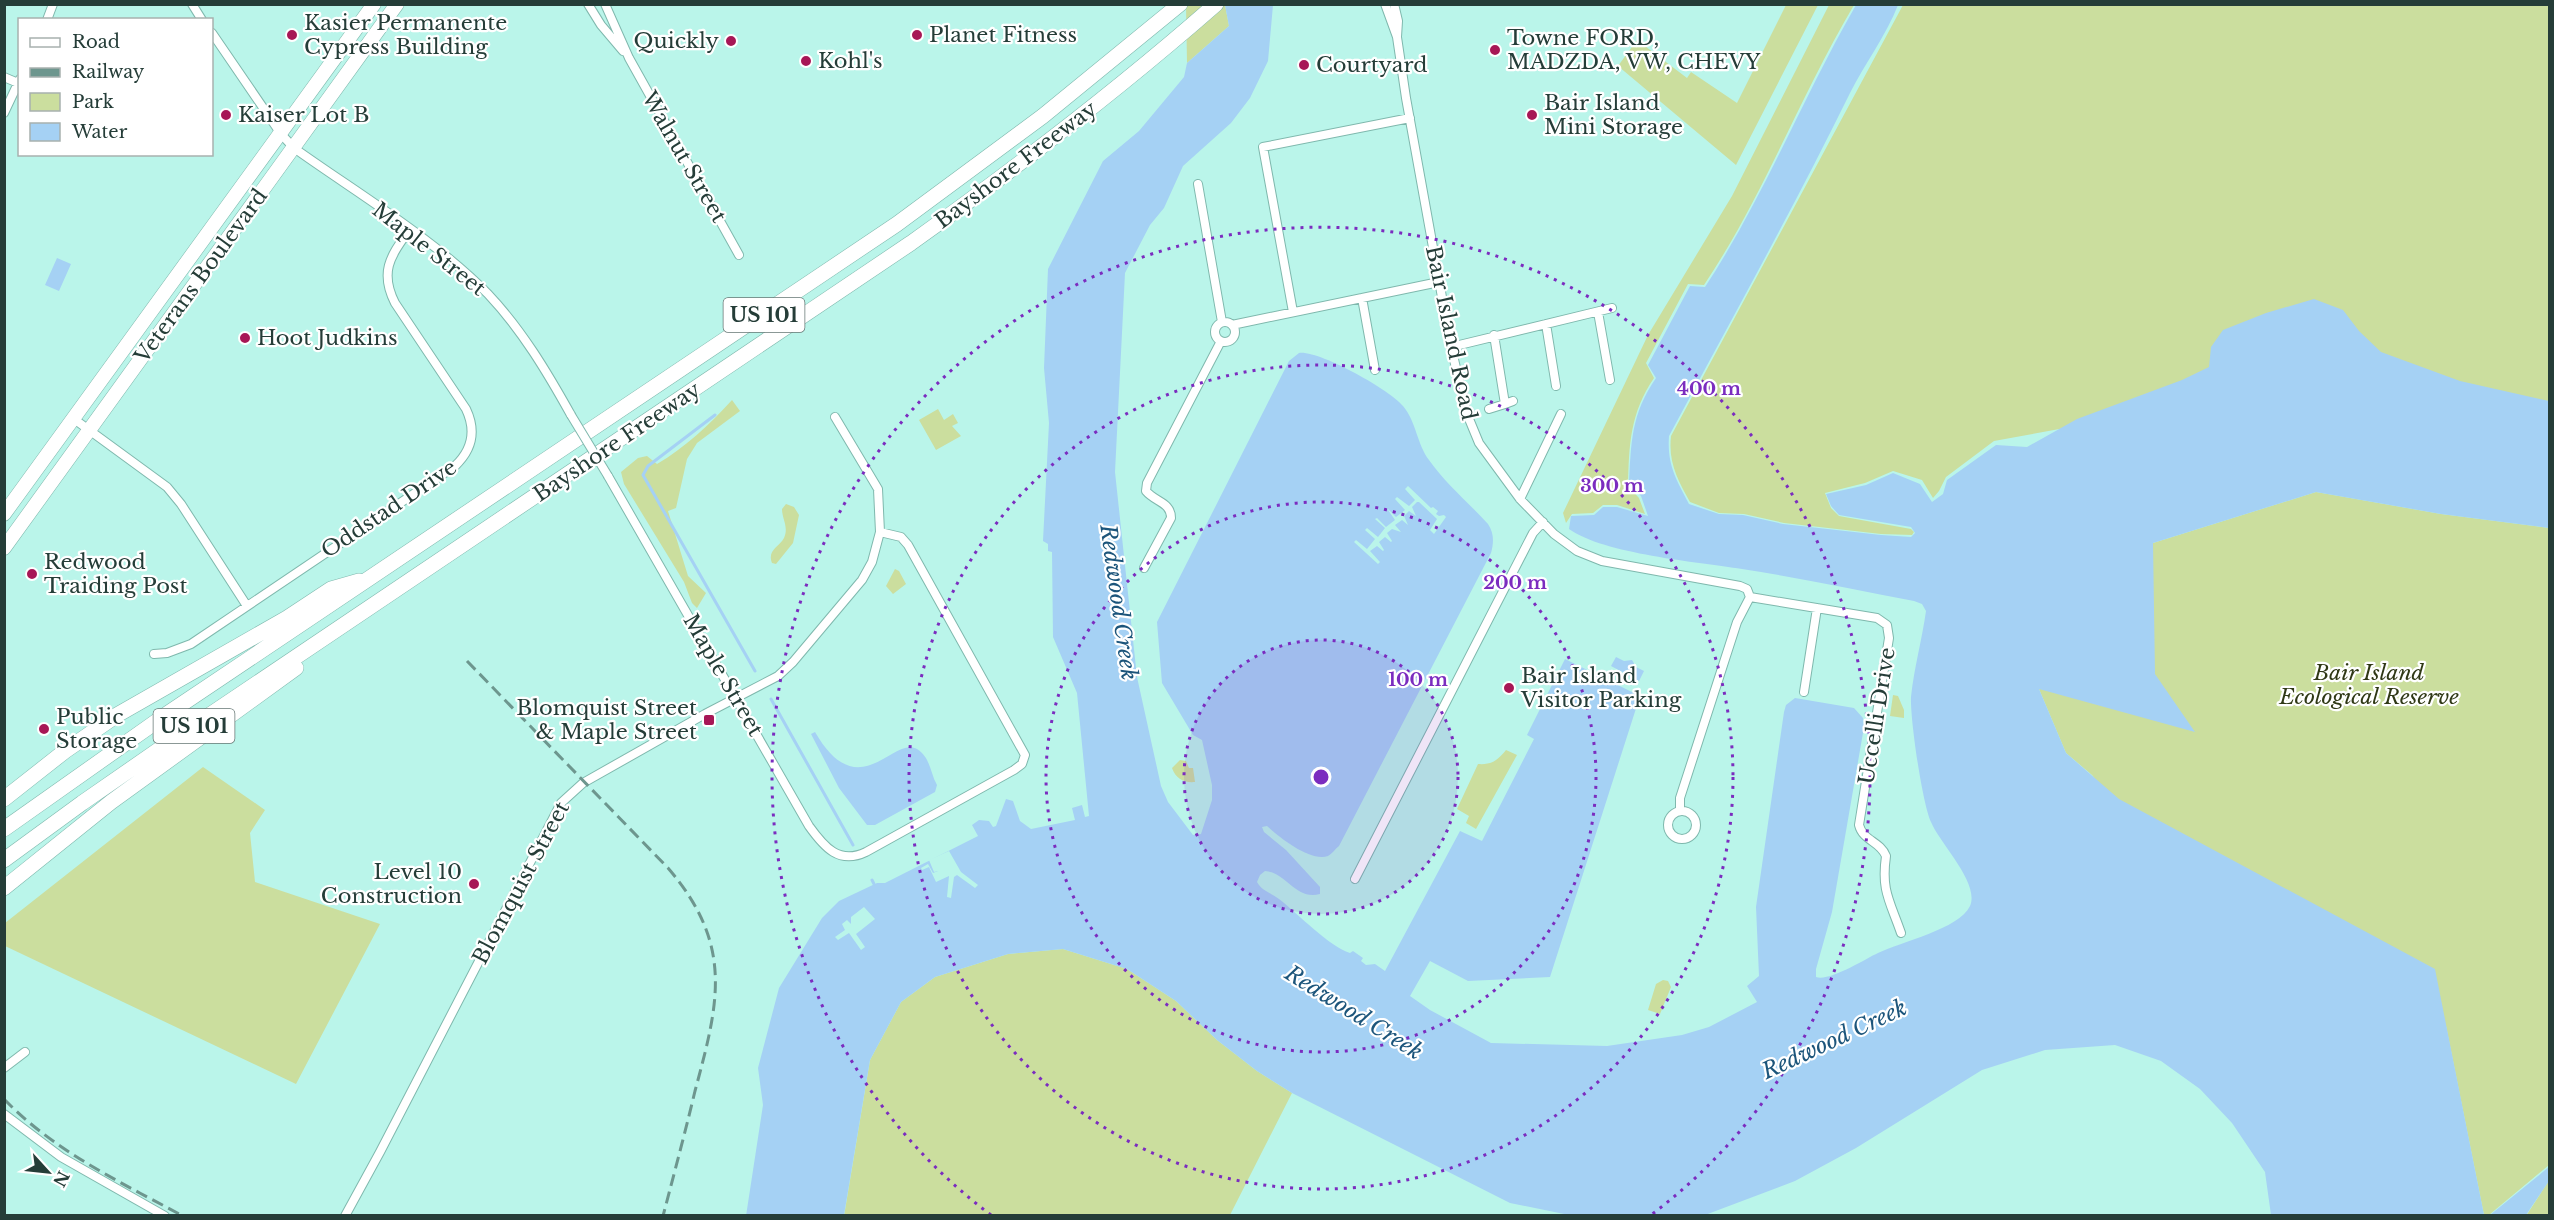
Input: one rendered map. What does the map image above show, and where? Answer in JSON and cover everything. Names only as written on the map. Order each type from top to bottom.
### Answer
[{"type":"highway","name":"Bayshore Freeway","points":[[4,829],[142,731],[897,224],[1010,141],[1142,37],[1180,4]]},
{"type":"highway","name":"Bayshore Freeway","points":[[4,860],[131,769],[895,255],[1009,173],[1151,60],[1216,4]]},
{"type":"highway","points":[[4,788],[65,751],[117,715],[287,618],[332,589],[373,577]]},
{"type":"highway","points":[[4,889],[111,802],[275,684],[387,597]]},
{"type":"highway","points":[[4,799],[65,751]]},
{"type":"main road","name":"Veterans Boulevard","points":[[4,514],[374,4]]},
{"type":"main road","name":"Veterans Boulevard","points":[[4,548],[397,4]]},
{"type":"main road","points":[[215,224],[217,255]]},
{"type":"street","points":[[192,4],[201,18]]},
{"type":"street","name":"Walnut Street","points":[[588,4],[601,25],[629,58]]},
{"type":"street","name":"Walnut Street","points":[[605,4],[629,58],[739,255]]},
{"type":"street","name":"Bair Island Road","points":[[1385,4],[1397,37],[1450,347],[1472,430],[1488,458],[1520,499],[1570,547],[1592,558],[1740,586],[1747,589],[1750,597]]},
{"type":"street","name":"Bair Island Road","points":[[1394,4],[1398,21],[1397,37]]},
{"type":"street","name":"Maple Street","points":[[213,34],[280,134],[294,148],[458,267],[501,309],[542,365],[817,837],[831,852],[852,857],[866,852],[1019,767],[1024,759],[1024,751],[908,544],[901,537],[880,532]]},
{"type":"street","points":[[4,113],[18,83]]},
{"type":"street","points":[[1293,312],[1263,147],[1410,118]]},
{"type":"street","points":[[1198,184],[1222,322],[1215,331],[1221,340]]},
{"type":"street","name":"Oddstad Drive","points":[[154,654],[191,644],[455,466],[468,450],[472,429],[466,409],[395,303],[387,285],[389,263],[410,230]]},
{"type":"street","points":[[1222,322],[1232,325],[1439,282]]},
{"type":"street","points":[[1362,298],[1375,370]]},
{"type":"street","points":[[1450,347],[1612,308]]},
{"type":"street","points":[[1598,312],[1610,380]]},
{"type":"street","points":[[1546,324],[1556,386]]},
{"type":"street","points":[[1221,340],[1231,339],[1235,332],[1232,325]]},
{"type":"street","points":[[1489,409],[1509,402],[1494,335]]},
{"type":"street","points":[[1144,568],[1171,518],[1171,511],[1167,505],[1146,491],[1147,483],[1221,340]]},
{"type":"street","points":[[1520,499],[1561,414]]},
{"type":"street","points":[[835,417],[878,489],[880,532]]},
{"type":"street","points":[[74,418],[158,479],[174,495],[248,606]]},
{"type":"street","points":[[1355,879],[1533,533],[1543,522]]},
{"type":"street","name":"Blomquist Street","points":[[345,1215],[561,803],[583,783],[778,676],[793,662],[862,580],[872,562],[880,532]]},
{"type":"street","points":[[1680,811],[1680,798],[1737,622],[1750,597]]},
{"type":"street","name":"Uccelli Drive","points":[[1750,597],[1877,618],[1887,625],[1889,630],[1859,825],[1864,836],[1880,846],[1887,856],[1883,879],[1885,890],[1902,933]]},
{"type":"street","points":[[1804,692],[1817,608]]},
{"type":"street","points":[[4,1068],[25,1052]]},
{"type":"street","points":[[4,1114],[62,1157],[164,1215]]},
{"type":"green space","points":[[1186,5],[1225,5],[1229,26],[1187,63]]},
{"type":"green space","points":[[1786,5],[1818,5],[1736,165],[1618,66],[1637,40],[1687,78],[1691,72],[1737,103]]},
{"type":"green space","points":[[1829,5],[1854,5],[1745,217],[1704,285],[1688,284],[1646,363],[1654,378],[1635,417],[1630,443],[1628,486],[1639,498],[1645,514],[1617,505],[1603,505],[1593,513],[1572,514],[1566,523],[1563,513],[1648,335],[1732,196]]},
{"type":"green space","points":[[1903,5],[2549,5],[2549,401],[2520,399],[2114,419],[1994,441],[1946,477],[1933,498],[1922,480],[1893,471],[1865,483],[1825,493],[1831,508],[1839,516],[1911,529],[1914,532],[1912,535],[1881,534],[1784,523],[1744,514],[1719,513],[1690,502],[1678,479],[1673,463],[1671,436]]},
{"type":"green space","points":[[732,400],[740,411],[697,443],[687,459],[676,508],[668,511],[688,576],[706,593],[697,608],[692,603],[684,582],[624,484],[621,472],[638,458],[647,456],[657,464],[668,457],[697,435]]},
{"type":"green space","points":[[938,409],[944,420],[953,414],[958,423],[952,426],[961,436],[936,450],[919,420]]},
{"type":"green space","name":"Bair Island Ecological Reserve","points":[[2316,492],[2441,514],[2549,528],[2549,1165],[2489,1215],[2484,1215],[2446,1026],[2144,842],[2092,775],[2066,753],[2039,689],[2153,560],[2153,543]]},
{"type":"green space","points":[[786,504],[794,507],[799,515],[793,543],[776,564],[772,563],[771,555],[784,538],[786,527],[782,509]]},
{"type":"green space","points":[[895,569],[899,571],[906,584],[893,594],[886,586]]},
{"type":"green space","points":[[1893,695],[1898,696],[1904,710],[1904,718],[1890,716]]},
{"type":"green space","points":[[1506,750],[1517,755],[1476,829],[1466,823],[1469,816],[1457,809],[1478,764],[1494,761]]},
{"type":"green space","points":[[1180,760],[1186,761],[1189,768],[1193,768],[1195,782],[1187,782],[1178,778],[1172,768]]},
{"type":"green space","points":[[203,767],[265,810],[250,833],[255,882],[380,924],[296,1084],[5,946],[5,923]]},
{"type":"green space","points":[[1063,949],[1127,969],[1176,1001],[1217,1040],[1257,1071],[1292,1093],[1230,1215],[844,1216],[870,1060],[901,1002],[935,977],[1008,954]]},
{"type":"green space","points":[[1663,980],[1668,981],[1671,987],[1660,1014],[1648,1010],[1656,984]]},
{"type":"green space","points":[[2549,1180],[2549,1215],[2526,1216],[2546,1185]]},
{"type":"water","name":"Redwood Creek","points":[[1225,5],[1273,5],[1268,61],[1250,98],[1231,123],[1183,166],[1164,208],[1150,225],[1125,273],[1115,472],[1137,677],[1161,786],[1168,802],[1193,835],[1201,834],[1212,800],[1212,785],[1202,740],[1193,735],[1162,683],[1157,622],[1289,361],[1299,353],[1322,358],[1370,381],[1403,406],[1429,460],[1488,524],[1493,545],[1491,553],[1339,846],[1328,856],[1321,857],[1304,852],[1267,826],[1262,827],[1264,832],[1286,850],[1320,887],[1320,894],[1304,894],[1279,876],[1265,871],[1257,882],[1261,888],[1279,899],[1333,944],[1350,953],[1353,951],[1363,958],[1361,961],[1366,965],[1375,964],[1385,971],[1460,831],[1482,841],[1534,739],[1527,735],[1565,659],[1640,696],[1550,977],[1468,981],[1430,961],[1410,996],[1430,1010],[1491,1043],[1607,1046],[1682,1035],[1709,1027],[1757,1002],[1747,986],[1759,976],[1756,907],[1784,712],[1786,705],[1795,698],[1854,708],[1863,718],[1864,727],[1832,912],[1816,969],[1816,977],[1822,978],[1838,973],[1878,953],[1942,928],[1964,914],[1970,906],[1972,897],[1964,875],[1931,822],[1917,760],[1911,697],[1926,611],[1922,604],[1785,576],[1628,551],[1585,538],[1569,529],[1571,516],[1594,515],[1603,507],[1617,507],[1648,516],[1641,496],[1629,485],[1632,442],[1637,417],[1656,378],[1648,365],[1690,286],[1705,287],[1746,219],[1856,5],[1898,5],[1888,28],[1856,82],[1669,436],[1671,464],[1689,504],[1719,514],[1743,515],[1783,524],[1911,537],[1915,533],[1911,527],[1839,515],[1831,506],[1826,494],[1866,485],[1893,473],[1920,484],[1932,502],[1943,494],[1947,480],[1996,445],[2027,447],[2077,419],[2182,380],[2209,367],[2211,347],[2223,330],[2266,313],[2314,299],[2343,310],[2359,331],[2381,352],[2460,381],[2549,401],[2549,528],[2441,514],[2316,492],[2153,543],[2155,674],[2195,732],[2039,689],[2066,753],[2119,799],[2435,969],[2484,1215],[2271,1215],[2265,1172],[2232,1123],[2200,1089],[2161,1061],[2115,1045],[2045,1050],[1982,1070],[1856,1148],[1795,1181],[1705,1215],[1569,1215],[1510,1203],[1292,1093],[1257,1071],[1217,1040],[1176,1001],[1127,969],[1063,949],[1008,954],[935,977],[901,1002],[870,1060],[844,1215],[746,1216],[763,1105],[758,1068],[779,988],[822,918],[839,901],[877,883],[885,883],[978,836],[972,825],[979,820],[989,821],[993,827],[996,826],[1006,799],[1013,801],[1020,821],[1031,829],[1075,820],[1072,808],[1082,805],[1085,817],[1089,816],[1077,693],[1053,637],[1052,552],[1048,551],[1048,544],[1043,541],[1049,423],[1044,368],[1048,269],[1103,161],[1139,131],[1184,77],[1187,63],[1229,26]]},
{"type":"water","points":[[57,258],[71,264],[59,291],[45,285]]},
{"type":"water","points":[[1616,657],[1624,661],[1632,660],[1636,667],[1644,671],[1639,681],[1611,666]]},
{"type":"water","points":[[815,732],[831,754],[846,765],[860,767],[874,764],[908,747],[917,749],[930,766],[937,785],[935,792],[875,825],[867,825],[839,788],[811,734]]},
{"type":"water","points":[[2549,1167],[2549,1181],[2526,1215],[2490,1215]]},
{"type":"pier","points":[[1408,486],[1431,508],[1438,511],[1436,514],[1446,517],[1434,534],[1430,530],[1437,519],[1417,502],[1412,507],[1416,516],[1409,511],[1404,516],[1408,525],[1402,520],[1395,525],[1401,532],[1392,529],[1387,533],[1391,542],[1385,537],[1379,542],[1383,551],[1377,546],[1370,551],[1380,562],[1378,564],[1354,542],[1356,540],[1367,549],[1375,539],[1365,530],[1367,528],[1378,537],[1385,528],[1375,519],[1377,518],[1386,527],[1395,520],[1386,507],[1396,517],[1405,510],[1395,499],[1397,497],[1409,506],[1415,500],[1405,489]]},
{"type":"pier","points":[[949,851],[961,872],[978,885],[975,888],[957,875],[954,877],[951,898],[947,897],[949,876],[936,882],[929,867],[922,870],[921,868],[928,864],[933,873],[938,871],[934,872],[929,860]]},
{"type":"pier","points":[[864,907],[875,919],[856,934],[865,947],[861,950],[849,933],[838,940],[835,937],[845,930],[842,924],[847,920],[851,924],[851,917]]},
{"type":"waterway","points":[[715,415],[648,466],[643,475],[755,671]]},
{"type":"waterway","points":[[771,699],[853,845]]},
{"type":"waterway","points":[[872,880],[874,884]]},
{"type":"railway","points":[[467,661],[668,868],[689,896],[703,923],[712,949],[715,975],[714,1002],[703,1059],[663,1216]]},
{"type":"railway","points":[[4,1099],[23,1118],[66,1150],[183,1216]]},
{"type":"place","name":"Kasier Permanente Cypress Building","points":[[292,35]]},
{"type":"place","name":"Planet Fitness","points":[[917,35]]},
{"type":"place","name":"Quickly","points":[[731,41]]},
{"type":"place","name":"Towne FORD, MADZDA, VW, CHEVY","points":[[1495,50]]},
{"type":"place","name":"Kohl's","points":[[806,61]]},
{"type":"place","name":"Courtyard","points":[[1304,65]]},
{"type":"place","name":"Kaiser Lot B","points":[[226,115]]},
{"type":"place","name":"Bair Island Mini Storage","points":[[1532,115]]},
{"type":"place","name":"Hoot Judkins","points":[[245,338]]},
{"type":"place","name":"Redwood Traiding Post","points":[[32,574]]},
{"type":"place","name":"Bair Island Visitor Parking","points":[[1509,688]]},
{"type":"place","name":"Blomquist Street & Maple Street","points":[[709,720]]},
{"type":"place","name":"Public Storage","points":[[44,729]]},
{"type":"place","name":"Level 10 Construction","points":[[474,884]]}]
